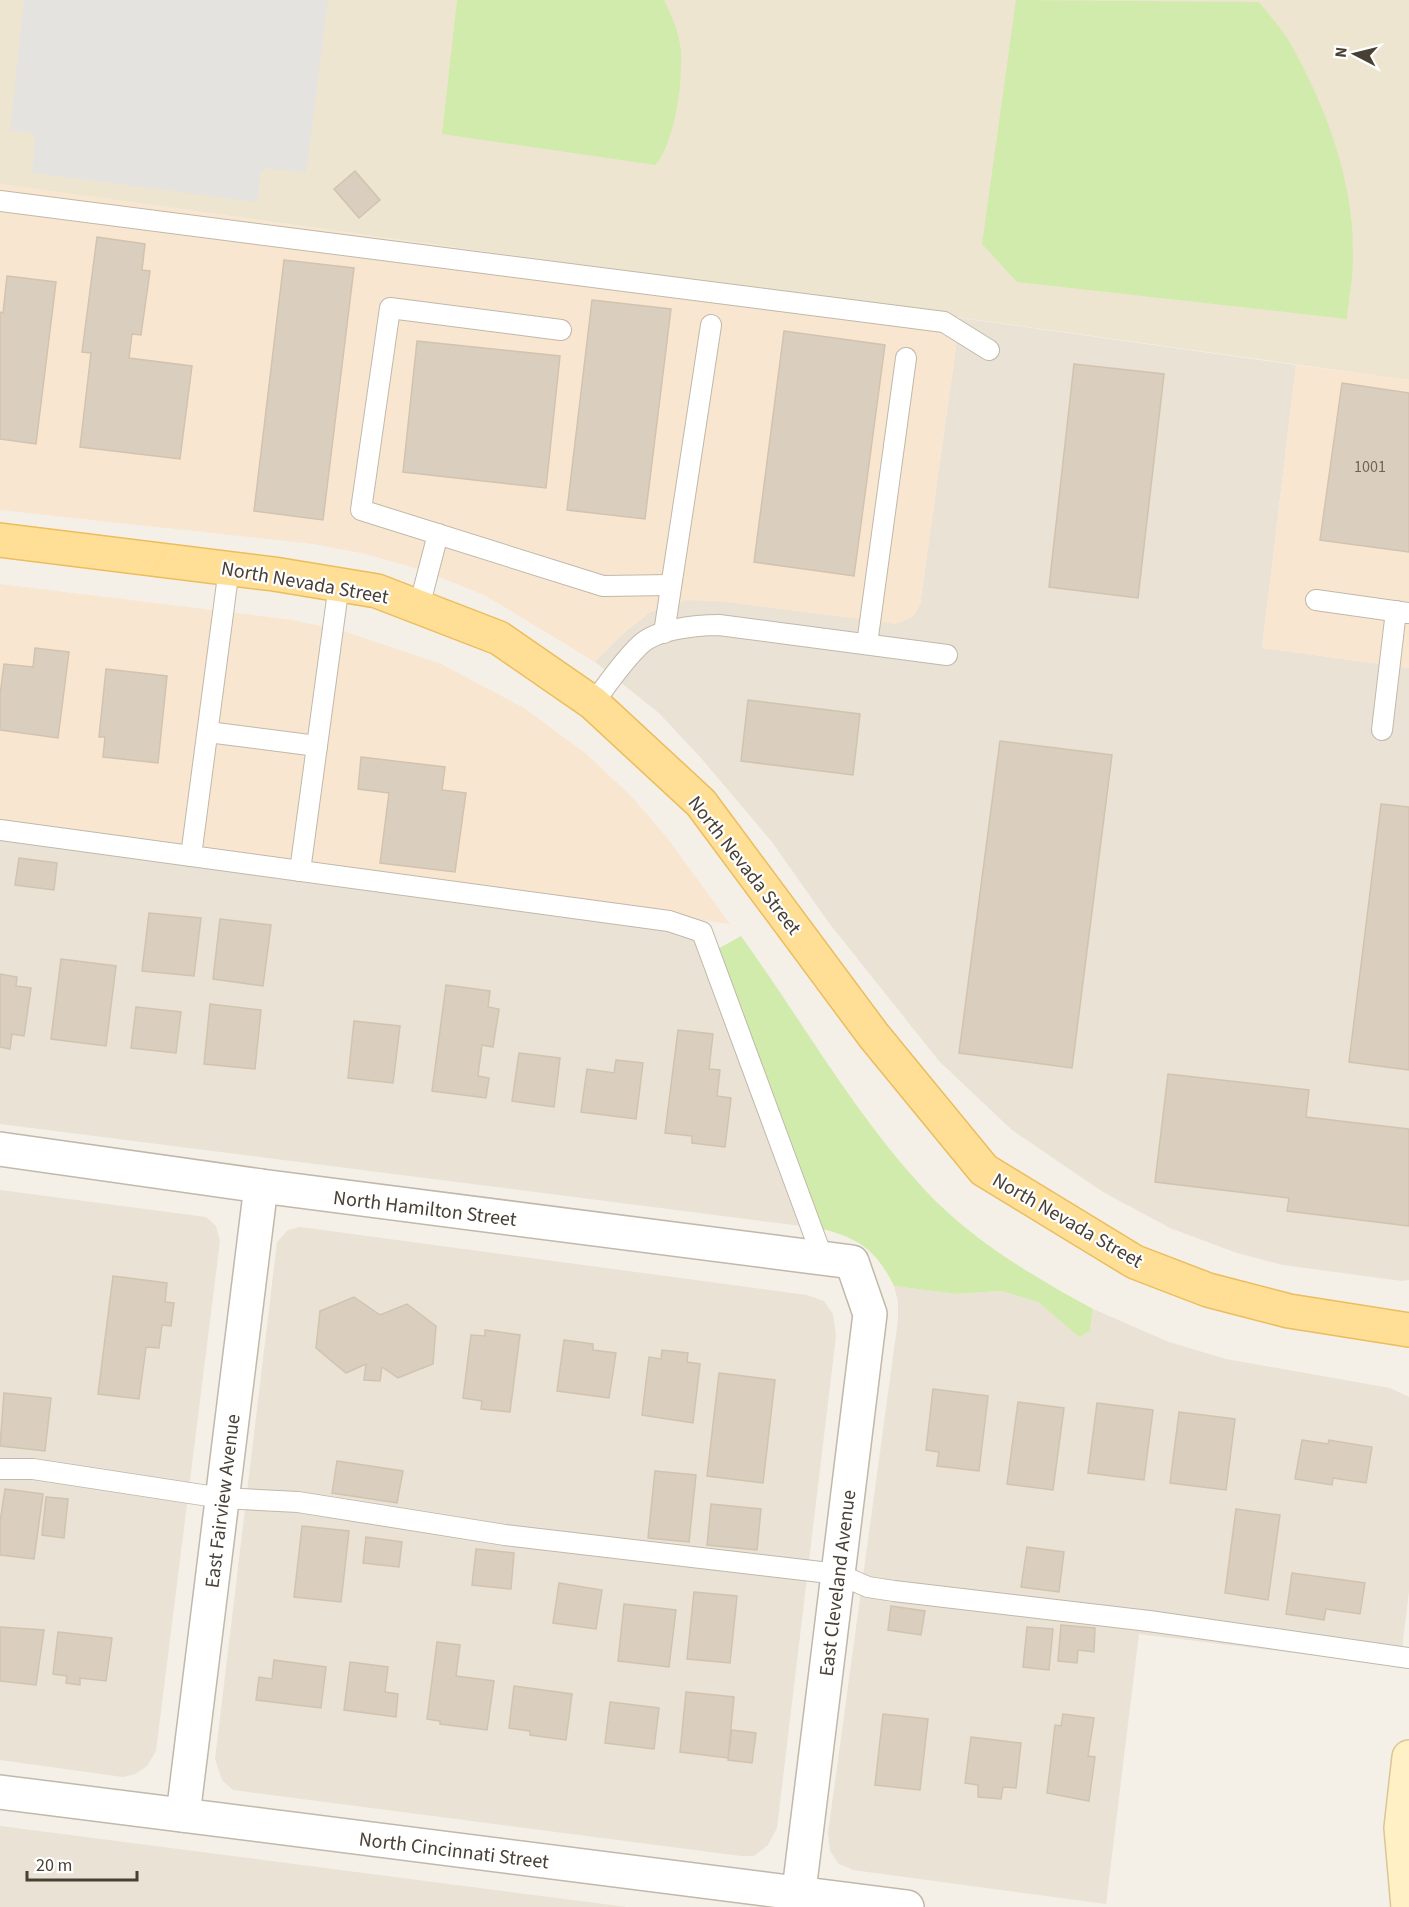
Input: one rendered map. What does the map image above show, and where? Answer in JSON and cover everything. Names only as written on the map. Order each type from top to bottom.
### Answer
[{"type":"main road","name":"North Nevada Street","points":[[0,540],[229,568],[377,591],[499,638],[594,703],[701,803],[874,1036],[984,1170],[1136,1262],[1208,1290],[1289,1311],[1409,1330]]},
{"type":"main road","points":[[1408,1907],[1401,1828],[1409,1757]]},
{"type":"street","name":"North Hamilton Street","points":[[0,1149],[261,1186],[837,1260]]},
{"type":"street","name":"East Fairview Avenue","points":[[183,1815],[261,1186]]},
{"type":"street","name":"East Cleveland Avenue","points":[[798,1900],[870,1314],[837,1260]]},
{"type":"street","name":"North Cincinnati Street","points":[[0,1792],[798,1900],[907,1907]]},
{"type":"lane","points":[[0,201],[944,322],[989,350]]},
{"type":"lane","points":[[561,330],[390,308],[361,510],[603,586],[671,585]]},
{"type":"lane","points":[[664,633],[711,325]]},
{"type":"lane","points":[[867,644],[906,358]]},
{"type":"lane","points":[[419,607],[438,534]]},
{"type":"lane","points":[[191,856],[229,568]]},
{"type":"lane","points":[[300,871],[339,584]]},
{"type":"lane","points":[[1316,600],[1403,612],[1382,730]]},
{"type":"lane","points":[[594,703],[641,643],[664,633],[696,625],[719,625],[947,655]]},
{"type":"lane","points":[[208,732],[317,746]]},
{"type":"lane","points":[[0,830],[669,921],[702,932],[837,1260]]},
{"type":"lane","points":[[0,1470],[33,1469],[222,1498],[298,1502],[505,1535],[838,1574],[868,1587],[894,1591],[1149,1621],[1409,1658]]},
{"type":"shaded area","points":[[0,0],[1409,0],[1409,380],[0,184]]},
{"type":"shaded area","points":[[24,0],[328,0],[306,173],[266,168],[261,172],[257,202],[32,173],[35,139],[32,133],[10,130]]},
{"type":"shaded area","points":[[0,184],[960,318],[920,605],[913,617],[896,624],[726,602],[687,600],[650,612],[621,635],[595,662],[486,596],[425,571],[366,554],[313,544],[0,510]]},
{"type":"shaded area","points":[[960,318],[1296,365],[1262,648],[1409,668],[1409,1280],[1402,1281],[1283,1265],[1237,1253],[1170,1228],[1103,1192],[1012,1130],[939,1061],[829,923],[772,842],[701,758],[659,713],[595,662],[621,635],[650,612],[687,600],[920,605]]},
{"type":"shaded area","points":[[1296,365],[1409,380],[1409,668],[1262,648]]},
{"type":"shaded area","points":[[0,584],[292,620],[340,630],[441,664],[524,708],[585,753],[632,797],[668,839],[730,924],[0,825]]},
{"type":"shaded area","points":[[0,825],[693,919],[818,1228],[0,1124]]},
{"type":"shaded area","points":[[0,1190],[206,1217],[216,1226],[220,1241],[156,1751],[147,1766],[135,1774],[123,1777],[0,1760]]},
{"type":"shaded area","points":[[300,1227],[807,1295],[824,1301],[833,1314],[836,1336],[777,1828],[768,1845],[754,1856],[233,1790],[222,1780],[215,1759],[277,1242],[288,1230]]},
{"type":"shaded area","points":[[894,1286],[956,1294],[1001,1291],[1038,1302],[1079,1337],[1090,1331],[1093,1309],[1169,1342],[1226,1359],[1390,1388],[1409,1397],[1409,1591],[1400,1666],[1139,1634],[1106,1904],[853,1870],[839,1864],[830,1851],[828,1833],[898,1320],[898,1301]]},
{"type":"shaded area","points":[[0,1826],[627,1907],[0,1907]]},
{"type":"green space","points":[[457,0],[664,0],[679,38],[681,72],[673,125],[668,142],[655,165],[442,134]]},
{"type":"green space","points":[[1016,0],[1259,2],[1288,40],[1316,94],[1343,171],[1352,223],[1353,250],[1347,319],[1017,282],[982,244]]},
{"type":"green space","points":[[741,936],[850,1097],[923,1188],[961,1224],[1003,1255],[1093,1309],[1090,1331],[1079,1337],[1038,1302],[1001,1291],[956,1294],[894,1286],[880,1263],[864,1247],[844,1236],[818,1228],[716,950]]},
{"type":"building","points":[[355,171],[380,200],[359,218],[334,189]]},
{"type":"building","points":[[97,237],[145,244],[142,270],[150,271],[141,335],[132,334],[129,358],[192,366],[180,459],[80,447],[91,353],[82,352]]},
{"type":"building","points":[[284,260],[354,268],[323,520],[254,511]]},
{"type":"building","points":[[7,276],[56,282],[36,444],[0,439],[0,312],[3,313]]},
{"type":"building","points":[[592,300],[671,309],[645,519],[567,510]]},
{"type":"building","points":[[784,331],[885,345],[854,576],[754,562]]},
{"type":"building","points":[[417,341],[560,356],[546,488],[403,472]]},
{"type":"building","points":[[1074,364],[1164,374],[1138,598],[1049,587]]},
{"type":"building","points":[[1342,383],[1409,393],[1409,552],[1320,540]]},
{"type":"building","points":[[35,648],[69,652],[58,738],[0,730],[0,695],[4,664],[33,667]]},
{"type":"building","points":[[106,669],[167,676],[158,763],[103,757],[105,737],[99,737]]},
{"type":"building","points":[[748,700],[860,714],[853,775],[741,761]]},
{"type":"building","points":[[1000,741],[1112,755],[1072,1068],[959,1053]]},
{"type":"building","points":[[361,757],[445,767],[442,790],[466,793],[455,872],[380,863],[389,793],[358,789]]},
{"type":"building","points":[[1381,804],[1409,807],[1409,1070],[1349,1062]]},
{"type":"building","points":[[19,858],[57,863],[54,890],[15,885]]},
{"type":"building","points":[[149,913],[201,918],[194,976],[142,971]]},
{"type":"building","points":[[220,919],[271,925],[263,986],[213,979]]},
{"type":"building","points":[[61,959],[116,966],[106,1046],[51,1039]]},
{"type":"building","points":[[0,974],[17,977],[16,986],[31,988],[24,1036],[12,1034],[10,1049],[0,1047]]},
{"type":"building","points":[[446,985],[490,991],[488,1007],[499,1009],[493,1047],[482,1045],[478,1076],[489,1078],[486,1098],[432,1091]]},
{"type":"building","points":[[210,1004],[261,1010],[255,1069],[204,1064]]},
{"type":"building","points":[[136,1007],[181,1012],[176,1053],[131,1048]]},
{"type":"building","points":[[354,1021],[400,1026],[393,1083],[348,1078]]},
{"type":"building","points":[[678,1030],[713,1034],[709,1069],[720,1070],[717,1096],[731,1098],[725,1147],[692,1143],[692,1136],[665,1133]]},
{"type":"building","points":[[519,1053],[560,1058],[554,1107],[512,1101]]},
{"type":"building","points":[[616,1060],[643,1063],[636,1119],[581,1112],[587,1069],[614,1073]]},
{"type":"building","points":[[1168,1074],[1309,1090],[1306,1117],[1409,1129],[1409,1226],[1287,1211],[1289,1198],[1155,1182]]},
{"type":"building","points":[[113,1276],[167,1283],[165,1302],[174,1303],[171,1326],[162,1325],[159,1348],[146,1347],[139,1399],[98,1394]]},
{"type":"building","points":[[354,1297],[380,1315],[407,1304],[436,1326],[433,1364],[398,1378],[382,1367],[380,1381],[364,1380],[366,1364],[346,1373],[316,1348],[320,1311]]},
{"type":"building","points":[[485,1330],[520,1335],[510,1412],[481,1409],[482,1401],[463,1398],[471,1335],[485,1336]]},
{"type":"building","points":[[564,1340],[593,1344],[593,1350],[616,1353],[609,1398],[557,1391]]},
{"type":"building","points":[[662,1350],[688,1353],[687,1362],[700,1364],[693,1423],[642,1415],[649,1357],[661,1359]]},
{"type":"building","points":[[719,1373],[775,1380],[763,1483],[707,1476]]},
{"type":"building","points":[[933,1389],[988,1396],[979,1471],[937,1466],[939,1452],[926,1450]]},
{"type":"building","points":[[4,1393],[51,1398],[45,1451],[0,1446]]},
{"type":"building","points":[[1018,1402],[1064,1408],[1053,1490],[1007,1484]]},
{"type":"building","points":[[1097,1403],[1153,1410],[1144,1480],[1088,1473]]},
{"type":"building","points":[[1179,1412],[1235,1419],[1226,1490],[1170,1483]]},
{"type":"building","points":[[1302,1440],[1328,1444],[1329,1440],[1372,1447],[1366,1483],[1333,1478],[1332,1485],[1295,1479]]},
{"type":"building","points":[[337,1461],[403,1471],[397,1503],[332,1493]]},
{"type":"building","points":[[655,1471],[696,1475],[689,1542],[648,1538]]},
{"type":"building","points":[[5,1489],[43,1494],[34,1559],[0,1555],[0,1522]]},
{"type":"building","points":[[46,1497],[68,1499],[64,1538],[42,1535]]},
{"type":"building","points":[[711,1504],[761,1509],[757,1550],[707,1545]]},
{"type":"building","points":[[1236,1509],[1280,1515],[1268,1600],[1225,1593]]},
{"type":"building","points":[[302,1526],[349,1531],[341,1602],[294,1597]]},
{"type":"building","points":[[366,1537],[402,1542],[399,1567],[363,1563]]},
{"type":"building","points":[[1027,1547],[1064,1552],[1059,1592],[1021,1587]]},
{"type":"building","points":[[476,1549],[514,1553],[511,1589],[472,1585]]},
{"type":"building","points":[[1292,1573],[1365,1583],[1360,1614],[1326,1609],[1324,1620],[1286,1614]]},
{"type":"building","points":[[559,1583],[602,1590],[596,1629],[553,1623]]},
{"type":"building","points":[[694,1592],[737,1596],[730,1663],[687,1659]]},
{"type":"building","points":[[624,1604],[676,1610],[669,1667],[618,1661]]},
{"type":"building","points":[[891,1606],[925,1611],[921,1635],[888,1630]]},
{"type":"building","points":[[1061,1625],[1095,1628],[1094,1652],[1078,1650],[1077,1663],[1058,1661]]},
{"type":"building","points":[[0,1627],[44,1630],[36,1685],[0,1681]]},
{"type":"building","points":[[1027,1627],[1053,1629],[1049,1670],[1023,1667]]},
{"type":"building","points":[[58,1632],[112,1638],[106,1681],[80,1678],[80,1685],[66,1683],[67,1676],[53,1674]]},
{"type":"building","points":[[437,1642],[460,1645],[456,1676],[494,1681],[487,1730],[440,1724],[440,1721],[427,1719]]},
{"type":"building","points":[[274,1660],[326,1667],[321,1708],[256,1700],[259,1677],[272,1679]]},
{"type":"building","points":[[350,1662],[388,1667],[385,1692],[398,1694],[396,1717],[344,1710]]},
{"type":"building","points":[[514,1686],[572,1694],[566,1740],[530,1735],[530,1731],[509,1728]]},
{"type":"building","points":[[686,1692],[734,1697],[728,1758],[680,1752]]},
{"type":"building","points":[[610,1702],[659,1708],[654,1749],[605,1743]]},
{"type":"building","points":[[883,1714],[928,1719],[920,1790],[875,1785]]},
{"type":"building","points":[[1063,1714],[1094,1718],[1088,1756],[1095,1757],[1089,1801],[1047,1793],[1055,1725],[1061,1726]]},
{"type":"building","points":[[732,1730],[756,1733],[752,1763],[728,1760]]},
{"type":"building","points":[[971,1737],[1021,1743],[1016,1788],[1003,1787],[1001,1799],[978,1797],[978,1785],[965,1783]]}]
